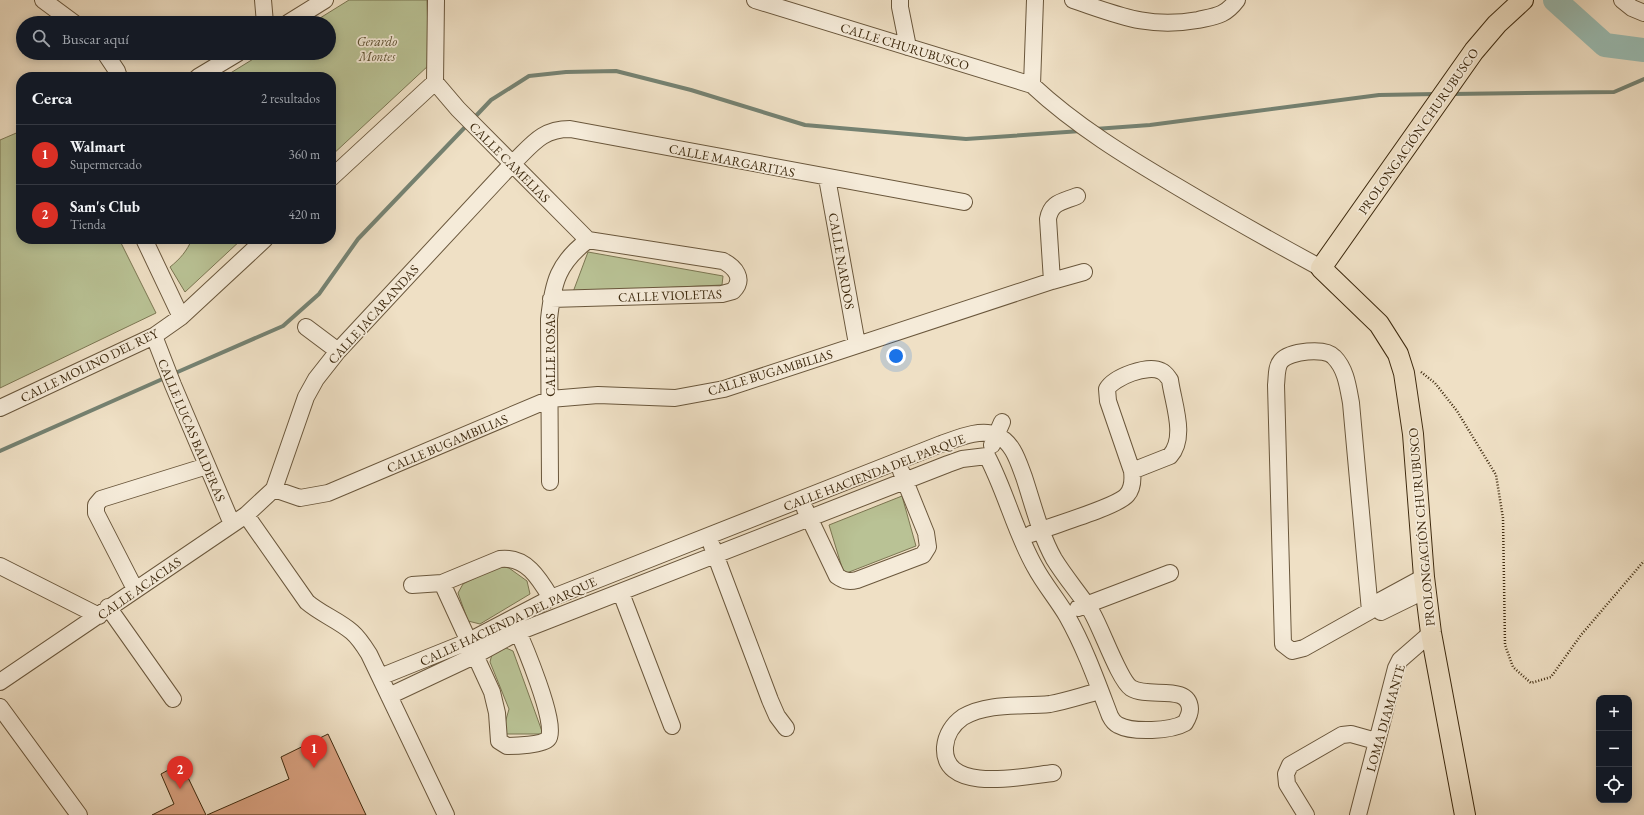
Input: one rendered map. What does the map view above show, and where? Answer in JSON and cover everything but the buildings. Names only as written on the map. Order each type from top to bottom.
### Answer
[{"type":"main road","name":"PROLONGACIÓN CHURUBUSCO","points":[[1465,815],[1431,633],[1425,583],[1412,427],[1404,373],[1398,354],[1379,324],[1321,268],[1474,51],[1497,24],[1520,2]]},
{"type":"street","points":[[43,0],[65,16]]},
{"type":"street","points":[[262,0],[264,16]]},
{"type":"street","points":[[299,16],[325,0]]},
{"type":"street","points":[[336,173],[435,82],[436,0]]},
{"type":"street","name":"CALLE CHURUBUSCO","points":[[755,0],[783,4],[908,47],[1032,85],[1049,101]]},
{"type":"street","points":[[900,0],[908,47]]},
{"type":"street","points":[[1032,85],[1035,0]]},
{"type":"street","points":[[1073,0],[1139,21],[1154,24],[1186,22],[1221,15],[1231,8],[1237,0]]},
{"type":"street","points":[[1622,0],[1632,8],[1644,12]]},
{"type":"street","points":[[110,60],[117,72]]},
{"type":"street","points":[[206,72],[226,60]]},
{"type":"street","name":"CALLE CAMELIAS","points":[[435,82],[458,109],[588,240]]},
{"type":"street","name":"PROLONGACIÓN CHURUBUSCO","points":[[1049,101],[1112,148],[1253,232],[1321,268]]},
{"type":"street","name":"CALLE MARGARITAS","points":[[512,164],[548,132],[559,129],[570,129],[826,178],[964,202]]},
{"type":"street","name":"CALLE JACARANDAS","points":[[274,489],[306,397],[316,379],[338,351],[512,164]]},
{"type":"street","name":"CALLE NARDOS","points":[[826,178],[857,344]]},
{"type":"street","points":[[1052,281],[1048,219],[1049,212],[1051,207],[1077,196]]},
{"type":"street","name":"CALLE ROSAS","points":[[550,482],[551,299],[561,268],[569,257],[588,240]]},
{"type":"street","name":"CALLE VIOLETAS","points":[[551,299],[722,294],[733,291],[737,285],[738,273],[730,265],[723,261],[588,240]]},
{"type":"street","points":[[146,244],[181,317]]},
{"type":"street","name":"CALLE MOLINO DEL REY","points":[[0,408],[154,336],[181,317],[260,244]]},
{"type":"street","name":"CALLE BUGAMBILIAS","points":[[274,489],[300,498],[328,494],[550,399],[598,395],[675,398],[724,389],[857,344],[1084,272]]},
{"type":"street","points":[[306,327],[338,351]]},
{"type":"street","name":"CALLE LUCAS BALDERAS","points":[[154,336],[173,385],[232,524]]},
{"type":"street","points":[[1370,611],[1351,403],[1345,375],[1340,363],[1333,355],[1322,351],[1291,355],[1281,361],[1277,371],[1276,385],[1283,644],[1288,649],[1298,651],[1370,611],[1378,602],[1425,583]]},
{"type":"street","points":[[1021,538],[1113,504],[1122,499],[1131,487],[1132,471],[1108,401],[1107,389],[1115,380],[1141,370],[1161,370],[1170,380],[1178,432],[1177,441],[1170,456],[1132,471]]},
{"type":"street","points":[[999,428],[1012,448],[1053,558],[1098,621],[1122,677],[1129,687],[1140,692],[1176,693],[1184,696],[1189,704],[1188,719],[1180,726],[1168,728],[1128,729],[1114,722],[1083,647],[1066,614],[1035,568],[1021,538],[998,476],[987,456],[999,428]]},
{"type":"street","name":"CALLE HACIENDA DEL PARQUE","points":[[389,696],[515,625],[551,598],[707,535],[802,500],[897,460],[960,438],[999,428]]},
{"type":"street","name":"CALLE HACIENDA DEL PARQUE","points":[[515,625],[621,593],[962,459],[987,456]]},
{"type":"street","points":[[802,500],[837,576],[843,580],[857,580],[923,555],[926,552],[928,540],[897,460]]},
{"type":"street","points":[[135,589],[96,513],[96,505],[101,499],[207,466]]},
{"type":"street","name":"CALLE ACACIAS","points":[[0,682],[42,651],[104,612],[135,589],[246,515],[274,489]]},
{"type":"street","points":[[246,515],[307,602],[318,611],[351,631],[369,654],[446,815]]},
{"type":"street","points":[[707,535],[770,700],[777,716],[786,728]]},
{"type":"street","points":[[412,585],[442,583],[500,559],[509,558],[524,564],[534,572],[551,598]]},
{"type":"street","points":[[0,566],[104,612],[173,699]]},
{"type":"street","points":[[1066,614],[1086,604],[1170,573]]},
{"type":"street","points":[[442,583],[470,649],[495,702],[498,741],[507,746],[545,742],[550,738],[551,726],[546,706],[515,625]]},
{"type":"street","points":[[621,593],[672,726]]},
{"type":"street","name":"LOMA DIAMANTE","points":[[1358,815],[1376,741],[1400,660],[1431,633]]},
{"type":"street","name":"CALLE HACIENDA DEL PARQUE","points":[[380,677],[470,649]]},
{"type":"street","points":[[1053,773],[1005,778],[967,778],[958,774],[949,765],[945,751],[946,741],[954,725],[964,717],[980,711],[1010,706],[1052,704],[1100,691]]},
{"type":"street","points":[[0,708],[79,815]]},
{"type":"street","points":[[1306,815],[1287,784],[1286,774],[1290,765],[1342,735],[1351,734],[1376,741]]},
{"type":"path","points":[[1398,354],[1435,383],[1457,411],[1496,475],[1503,518],[1505,645],[1513,667],[1531,683],[1551,677],[1581,635],[1644,561]]},
{"type":"green space","name":"Gerardo Montes","points":[[349,0],[427,0],[429,65],[336,151],[336,72],[232,72],[252,60],[336,60],[336,16],[323,16]]},
{"type":"green space","points":[[16,133],[16,244],[122,244],[156,313],[0,388],[0,140]]},
{"type":"green space","points":[[190,244],[237,244],[185,292],[170,267]]},
{"type":"green space","points":[[588,252],[723,276],[722,285],[573,292]]},
{"type":"green space","points":[[902,496],[916,546],[844,574],[829,525]]},
{"type":"green space","points":[[499,566],[509,568],[527,581],[530,594],[480,624],[468,621],[458,593],[463,584]]},
{"type":"green space","points":[[506,648],[513,651],[543,734],[502,734],[509,709],[490,662],[492,654]]},
{"type":"waterway","points":[[1555,0],[1605,45],[1644,50]]},
{"type":"waterway","points":[[473,119],[491,100],[529,76],[566,72],[616,71],[691,90],[805,125],[966,139],[1081,131]]},
{"type":"waterway","points":[[1451,94],[1614,92],[1644,79]]},
{"type":"waterway","points":[[1095,129],[1150,125],[1379,95],[1436,94]]},
{"type":"waterway","points":[[173,374],[283,326],[319,294],[358,239],[468,124]]},
{"type":"waterway","points":[[0,451],[167,377]]},
{"type":"place","name":"Walmart","points":[[314,768]]},
{"type":"place","name":"Sam's Club","points":[[180,789]]}]
